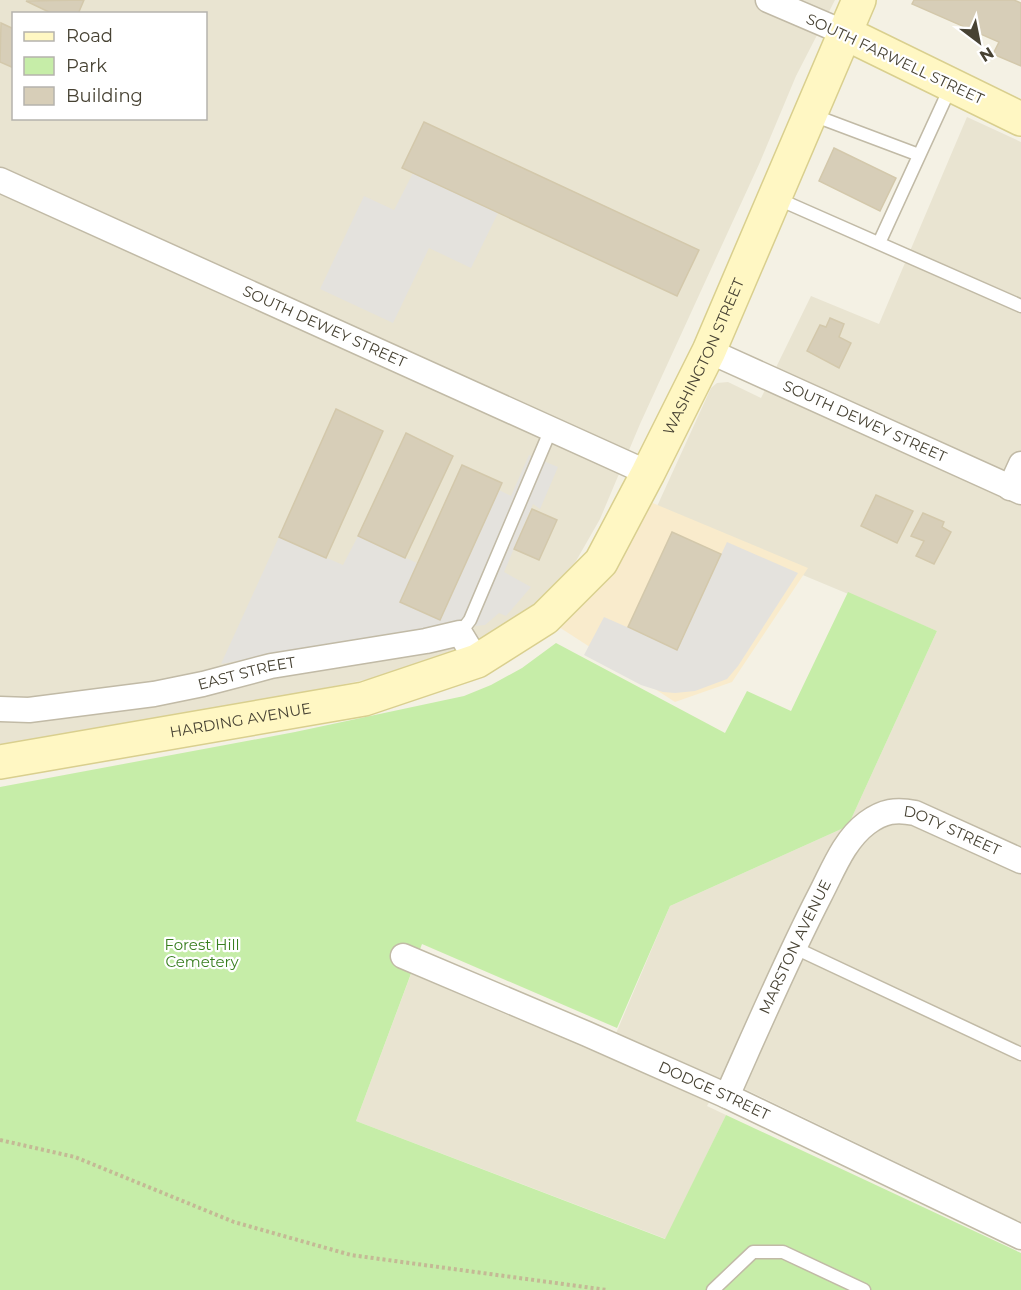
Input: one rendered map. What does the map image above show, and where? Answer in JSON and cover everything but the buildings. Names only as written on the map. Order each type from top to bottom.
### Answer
[{"type":"main road","name":"WASHINGTON STREET","points":[[477,661],[545,618],[601,562],[709,351],[859,0]]},
{"type":"main road","name":"SOUTH FARWELL STREET","points":[[844,33],[1021,120]]},
{"type":"main road","name":"HARDING AVENUE","points":[[0,762],[364,699],[477,661]]},
{"type":"street","name":"SOUTH FARWELL STREET","points":[[768,0],[844,33]]},
{"type":"street","name":"SOUTH DEWEY STREET","points":[[0,180],[648,473]]},
{"type":"street","name":"SOUTH DEWEY STREET","points":[[709,351],[1016,490]]},
{"type":"street","points":[[1016,490],[1021,464]]},
{"type":"street","points":[[460,633],[477,661]]},
{"type":"street","name":"EAST STREET","points":[[0,709],[29,710],[154,694],[271,666],[426,641],[460,633]]},
{"type":"street","name":"DOTY STREET","points":[[882,813],[898,810],[915,813],[1021,861]]},
{"type":"street","name":"MARSTON AVENUE","points":[[727,1096],[793,947],[842,852],[866,824],[882,813]]},
{"type":"street","name":"DODGE STREET","points":[[403,956],[727,1096],[1021,1237]]},
{"type":"lane","points":[[879,243],[951,85]]},
{"type":"lane","points":[[810,114],[919,155]]},
{"type":"lane","points":[[775,197],[1021,306]]},
{"type":"lane","points":[[460,633],[470,620],[551,429]]},
{"type":"lane","points":[[793,947],[1021,1054]]},
{"type":"lane","points":[[713,1290],[753,1252],[783,1252],[864,1290]]},
{"type":"path","points":[[0,1140],[75,1157],[234,1222],[351,1255],[607,1290]]},
{"type":"shaded area","points":[[0,0],[835,0],[796,76],[760,162],[640,424],[600,519],[576,561],[557,584],[531,610],[481,644],[399,673],[225,708],[0,749]]},
{"type":"shaded area","points":[[967,117],[1021,142],[1021,1222],[722,1078],[707,1106],[726,1115],[666,1239],[356,1121],[411,974],[606,1057],[670,906],[848,826],[937,631],[654,513],[711,388],[717,383],[728,382],[761,398],[811,296],[879,324]]},
{"type":"shaded area","points":[[413,173],[498,213],[471,268],[429,248],[393,323],[320,289],[364,196],[394,210]]},
{"type":"shaded area","points":[[529,455],[558,467],[540,509],[533,504],[504,572],[531,587],[506,616],[499,613],[485,625],[301,649],[221,664],[279,537],[343,565],[358,536],[417,563],[400,602],[440,620],[499,490],[511,496]]},
{"type":"shaded area","points":[[636,496],[808,568],[732,682],[675,702],[545,618]]},
{"type":"shaded area","points":[[727,542],[798,573],[738,666],[727,679],[695,691],[663,692],[641,685],[584,655],[604,617],[677,649]]},
{"type":"green space","name":"Forest Hill Cemetery","points":[[848,592],[937,631],[848,826],[670,906],[617,1028],[422,944],[356,1121],[665,1239],[726,1115],[1021,1253],[1021,1290],[0,1290],[0,787],[295,732],[464,696],[491,685],[522,668],[556,643],[725,733],[747,691],[791,711]]}]
